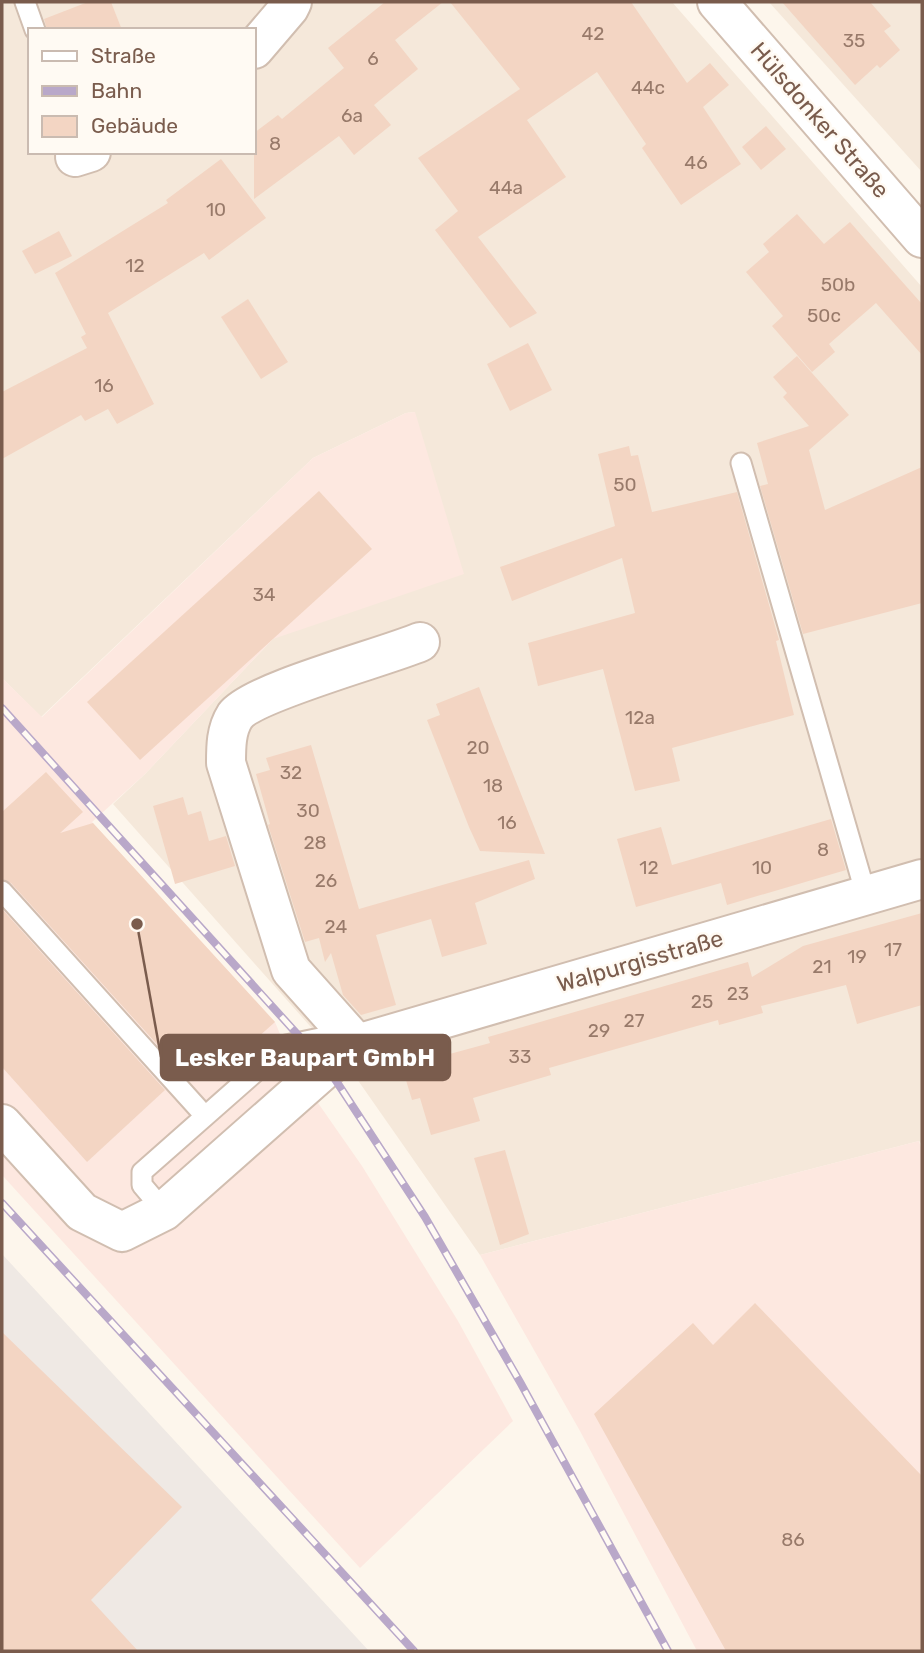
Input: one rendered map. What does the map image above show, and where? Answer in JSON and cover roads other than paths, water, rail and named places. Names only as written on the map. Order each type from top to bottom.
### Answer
[{"type":"street","points":[[256,47],[292,2]]},
{"type":"street","name":"Hülsdonker Straße","points":[[717,2],[922,238]]},
{"type":"street","points":[[357,1044],[291,970],[226,763],[226,739],[236,715],[257,701],[289,687],[420,642]]},
{"type":"street","name":"Walpurgisstraße","points":[[2,1124],[82,1212],[122,1232],[164,1211],[357,1044],[922,879]]},
{"type":"lane","points":[[25,2],[34,28]]},
{"type":"lane","points":[[741,463],[866,895]]},
{"type":"lane","points":[[2,891],[205,1116]]},
{"type":"lane","points":[[164,1211],[142,1185],[142,1172],[286,1045],[320,1038],[357,1044]]},
{"type":"railway","points":[[2,708],[327,1067],[425,1217],[520,1382],[668,1651]]},
{"type":"railway","points":[[2,1203],[414,1651]]},
{"type":"place","name":"Lesker Baupart GmbH","points":[[137,924]]}]
